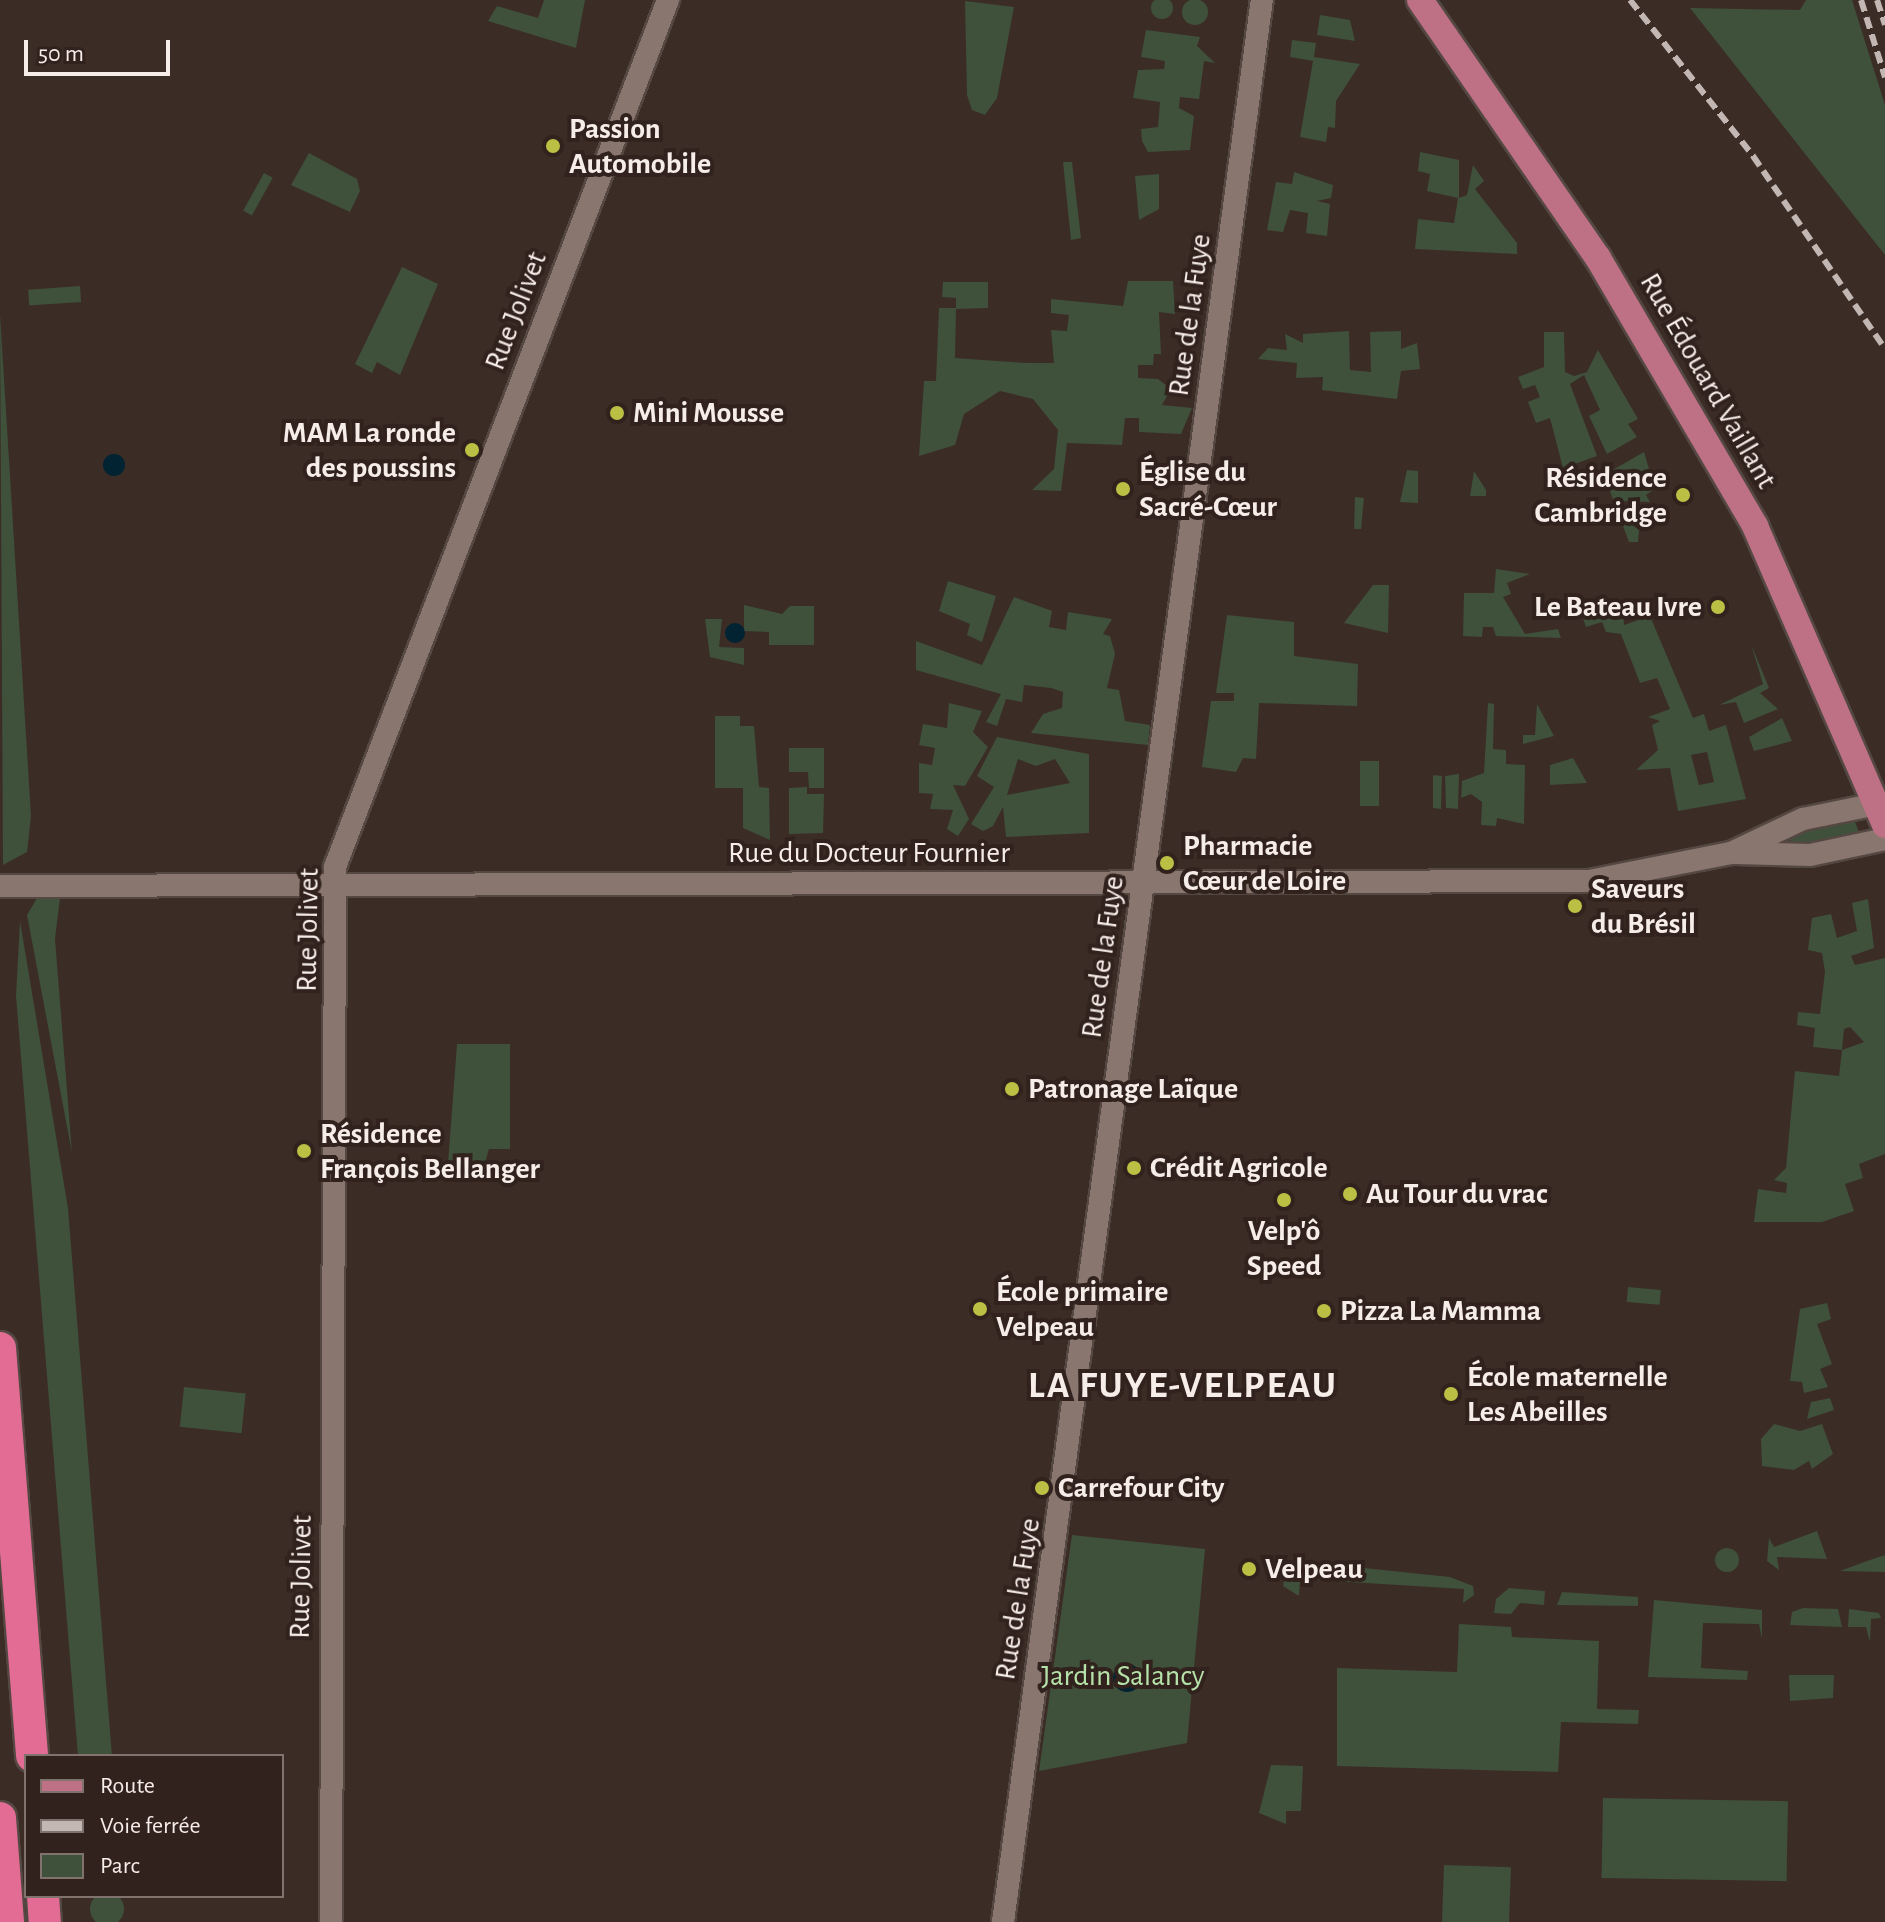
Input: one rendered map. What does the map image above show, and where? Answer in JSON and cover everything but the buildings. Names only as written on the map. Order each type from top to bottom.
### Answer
[{"type":"highway","points":[[0,1348],[32,1754]]},
{"type":"highway","points":[[0,1818],[8,1922]]},
{"type":"highway","points":[[43,1898],[45,1922]]},
{"type":"main road","name":"Rue Édouard Vaillant","points":[[1420,0],[1598,258],[1755,526],[1881,815]]},
{"type":"street","name":"Rue Jolivet","points":[[331,1922],[335,867],[668,0]]},
{"type":"street","name":"Rue de la Fuye","points":[[1003,1922],[1262,0]]},
{"type":"street","name":"Rue du Docteur Fournier","points":[[1731,853],[1803,819],[1881,815]]},
{"type":"street","name":"Rue du Docteur Fournier","points":[[2,886],[1589,881],[1731,853],[1810,855],[1885,839]]},
{"type":"green space","points":[[1155,-1],[1169,-1],[1173,4],[1173,12],[1166,19],[1158,19],[1151,12],[1151,4]]},
{"type":"green space","points":[[1195,-1],[1204,3],[1208,12],[1204,21],[1195,25],[1186,21],[1182,12],[1186,3]]},
{"type":"green space","points":[[544,0],[585,0],[576,48],[488,21],[497,6],[538,18]]},
{"type":"green space","points":[[1806,0],[1852,0],[1885,105],[1885,255],[1690,8],[1800,10]]},
{"type":"green space","points":[[965,1],[1014,7],[997,98],[985,115],[972,110],[967,95]]},
{"type":"green space","points":[[1320,15],[1350,20],[1355,41],[1317,35]]},
{"type":"green space","points":[[1146,30],[1200,37],[1197,46],[1215,63],[1204,61],[1199,99],[1180,97],[1179,108],[1194,116],[1190,150],[1148,152],[1142,141],[1141,129],[1158,127],[1160,102],[1133,98],[1138,70],[1164,69],[1165,61],[1141,57]]},
{"type":"green space","points":[[1292,40],[1316,43],[1314,57],[1360,64],[1336,101],[1335,128],[1328,127],[1326,142],[1300,137],[1313,61],[1290,57]]},
{"type":"green space","points":[[1420,152],[1459,160],[1459,198],[1467,195],[1473,165],[1484,181],[1475,189],[1517,243],[1517,254],[1415,249],[1418,219],[1454,223],[1458,198],[1427,191],[1430,174],[1418,171]]},
{"type":"green space","points":[[309,153],[357,179],[360,191],[350,212],[291,185]]},
{"type":"green space","points":[[1063,162],[1072,162],[1081,238],[1071,240]]},
{"type":"green space","points":[[1294,172],[1333,185],[1331,198],[1317,201],[1330,204],[1327,236],[1306,233],[1308,213],[1290,210],[1283,232],[1267,230],[1276,182],[1292,184]]},
{"type":"green space","points":[[264,173],[273,178],[252,215],[243,211]]},
{"type":"green space","points":[[1159,174],[1159,209],[1139,220],[1135,176]]},
{"type":"green space","points":[[402,267],[438,284],[400,375],[377,362],[372,373],[355,364]]},
{"type":"green space","points":[[1128,281],[1173,281],[1175,314],[1159,312],[1161,354],[1154,354],[1153,365],[1138,365],[1138,378],[1158,379],[1171,389],[1162,405],[1192,408],[1181,434],[1139,432],[1139,418],[1125,418],[1122,445],[1067,443],[1061,491],[1032,490],[1054,469],[1058,430],[1033,399],[1000,391],[964,414],[955,445],[919,456],[924,381],[936,381],[939,308],[956,308],[956,298],[942,297],[943,282],[988,282],[988,308],[956,309],[955,358],[1054,363],[1051,330],[1067,331],[1069,315],[1051,313],[1051,299],[1123,306]]},
{"type":"green space","points":[[80,286],[81,302],[29,306],[28,290]]},
{"type":"green space","points":[[0,314],[31,816],[27,852],[3,865]]},
{"type":"green space","points":[[1349,331],[1350,370],[1371,372],[1370,332],[1401,331],[1401,349],[1417,343],[1420,369],[1401,371],[1397,399],[1322,390],[1323,377],[1296,378],[1297,363],[1258,359],[1268,348],[1287,350],[1285,334],[1303,343],[1303,334]]},
{"type":"green space","points":[[1544,332],[1564,332],[1565,372],[1574,376],[1587,372],[1598,350],[1638,419],[1628,424],[1637,437],[1607,454],[1589,416],[1600,410],[1584,375],[1570,384],[1597,456],[1563,468],[1550,418],[1536,423],[1528,402],[1540,397],[1535,385],[1523,389],[1518,377],[1544,367]]},
{"type":"green space","points":[[1644,452],[1655,489],[1646,495],[1650,502],[1623,501],[1628,522],[1639,530],[1638,542],[1629,542],[1604,475]]},
{"type":"green space","points":[[1407,470],[1418,471],[1418,503],[1400,502]]},
{"type":"green space","points":[[1474,471],[1486,490],[1486,496],[1470,496]]},
{"type":"green space","points":[[1355,497],[1364,498],[1361,529],[1354,529]]},
{"type":"green space","points":[[1496,569],[1530,574],[1507,583],[1511,594],[1503,597],[1525,634],[1558,629],[1561,638],[1496,636],[1493,627],[1483,627],[1482,637],[1463,636],[1464,593],[1494,593]]},
{"type":"green space","points":[[948,581],[996,596],[982,642],[967,635],[970,624],[939,611]]},
{"type":"green space","points":[[1373,585],[1389,585],[1388,633],[1344,623]]},
{"type":"green space","points":[[1014,597],[1052,611],[1049,627],[1066,630],[1068,612],[1112,619],[1103,634],[1110,636],[1115,654],[1107,688],[1119,690],[1125,721],[1150,725],[1148,745],[1031,733],[1043,714],[1062,708],[1063,692],[1051,688],[1024,685],[1022,702],[1006,699],[997,726],[986,722],[1001,694],[916,670],[916,641],[982,665]]},
{"type":"green space","points":[[1578,604],[1623,607],[1624,625],[1650,616],[1693,718],[1704,714],[1709,731],[1726,725],[1746,799],[1678,811],[1670,768],[1636,770],[1658,750],[1652,725],[1660,721],[1648,717],[1670,709],[1657,678],[1640,683],[1621,634],[1606,632],[1602,622],[1586,627]],"holes":[[[1707,752],[1714,782],[1699,785],[1691,755]]]},
{"type":"green space","points":[[744,605],[782,614],[790,606],[814,606],[814,645],[769,645],[769,632],[744,631]]},
{"type":"green space","points":[[1227,615],[1294,622],[1294,656],[1358,664],[1357,706],[1259,703],[1256,759],[1243,758],[1236,772],[1202,767],[1211,701],[1234,701],[1234,693],[1216,693]]},
{"type":"green space","points":[[705,619],[722,619],[719,647],[744,648],[744,665],[710,657]]},
{"type":"green space","points":[[1751,644],[1769,688],[1760,693],[1778,709],[1744,723],[1736,702],[1719,705],[1763,684]]},
{"type":"green space","points":[[949,703],[982,711],[973,732],[988,747],[965,786],[953,785],[969,819],[958,836],[947,829],[953,810],[930,809],[933,794],[919,793],[919,763],[932,765],[935,748],[919,745],[923,724],[947,728]]},
{"type":"green space","points":[[1488,703],[1494,704],[1493,749],[1506,750],[1506,764],[1525,765],[1524,824],[1497,818],[1496,826],[1481,825],[1482,802],[1471,794],[1461,798],[1462,781],[1484,773]]},
{"type":"green space","points":[[1537,704],[1554,736],[1523,744],[1523,735],[1535,735]]},
{"type":"green space","points":[[715,716],[740,716],[740,726],[754,726],[759,787],[769,788],[770,840],[743,828],[743,788],[715,788]]},
{"type":"green space","points":[[1782,718],[1792,741],[1754,751],[1749,737]]},
{"type":"green space","points":[[997,737],[1089,754],[1089,833],[1006,837],[1003,807],[993,826],[983,831],[971,824],[994,787],[977,776]],"holes":[[[1018,759],[1036,766],[1055,759],[1070,783],[1007,795]]]},
{"type":"green space","points":[[789,748],[824,748],[824,788],[809,788],[808,772],[789,772]]},
{"type":"green space","points":[[1573,758],[1587,783],[1550,785],[1550,765]]},
{"type":"green space","points":[[1360,761],[1379,761],[1379,806],[1360,806]]},
{"type":"green space","points":[[1459,774],[1458,809],[1446,808],[1445,776]]},
{"type":"green space","points":[[1433,775],[1442,776],[1441,809],[1433,808]]},
{"type":"green space","points":[[807,787],[807,794],[824,794],[823,833],[789,834],[789,788]]},
{"type":"green space","points":[[1854,819],[1860,835],[1792,847],[1789,834]]},
{"type":"green space","points":[[37,898],[60,898],[55,939],[72,1153],[27,915]]},
{"type":"green space","points":[[1868,899],[1874,948],[1851,956],[1855,965],[1885,958],[1885,1154],[1859,1164],[1863,1178],[1845,1184],[1854,1211],[1822,1222],[1754,1222],[1758,1189],[1786,1193],[1787,1183],[1774,1180],[1786,1168],[1795,1071],[1839,1076],[1842,1050],[1813,1047],[1815,1028],[1797,1025],[1798,1012],[1820,1014],[1825,972],[1822,953],[1808,950],[1812,918],[1831,914],[1837,938],[1857,931],[1852,903]],"holes":[[[1850,1027],[1864,1042],[1842,1050],[1844,1029]]]},
{"type":"green space","points":[[20,921],[68,1208],[112,1754],[78,1754],[16,996]]},
{"type":"green space","points":[[457,1044],[510,1044],[510,1149],[489,1149],[482,1173],[448,1163]]},
{"type":"green space","points":[[1628,1287],[1661,1290],[1660,1305],[1627,1302]]},
{"type":"green space","points":[[1827,1303],[1831,1319],[1817,1324],[1832,1364],[1820,1369],[1828,1387],[1804,1393],[1802,1382],[1790,1381],[1800,1309]]},
{"type":"green space","points":[[184,1387],[246,1393],[241,1433],[180,1427]]},
{"type":"green space","points":[[1830,1398],[1834,1410],[1807,1419],[1811,1402]]},
{"type":"green space","points":[[1774,1424],[1800,1431],[1822,1424],[1833,1454],[1812,1469],[1809,1461],[1794,1470],[1762,1466],[1761,1439]]},
{"type":"green space","points":[[1817,1531],[1827,1559],[1777,1557],[1779,1570],[1767,1561],[1769,1538],[1774,1547]]},
{"type":"green space","name":"Jardin Salancy","points":[[1072,1535],[1205,1549],[1187,1743],[1039,1771]]},
{"type":"green space","points":[[1727,1548],[1736,1551],[1739,1560],[1736,1569],[1727,1572],[1718,1569],[1715,1560],[1718,1551]]},
{"type":"green space","points":[[1885,1555],[1885,1572],[1840,1571],[1867,1561]]},
{"type":"green space","points":[[1297,1561],[1450,1577],[1473,1586],[1474,1595],[1463,1603],[1464,1589],[1300,1579],[1299,1596],[1283,1586],[1287,1566]]},
{"type":"green space","points":[[1509,1588],[1545,1591],[1544,1605],[1520,1603],[1511,1614],[1494,1613],[1496,1599]]},
{"type":"green space","points":[[1562,1592],[1638,1597],[1638,1606],[1557,1605]]},
{"type":"green space","points":[[1654,1600],[1762,1610],[1762,1639],[1759,1624],[1703,1623],[1701,1668],[1748,1671],[1747,1680],[1648,1677]]},
{"type":"green space","points":[[1803,1608],[1838,1609],[1842,1627],[1790,1625],[1792,1612]]},
{"type":"green space","points":[[1849,1609],[1879,1613],[1881,1618],[1871,1619],[1870,1642],[1866,1627],[1848,1627]]},
{"type":"green space","points":[[1459,1624],[1511,1627],[1512,1637],[1599,1641],[1597,1709],[1639,1710],[1638,1724],[1561,1722],[1558,1772],[1337,1766],[1337,1668],[1457,1672]]},
{"type":"green space","points":[[1789,1675],[1834,1675],[1833,1698],[1790,1701]]},
{"type":"green space","points":[[1271,1765],[1303,1766],[1301,1811],[1286,1811],[1286,1824],[1259,1813]]},
{"type":"green space","points":[[1603,1798],[1788,1801],[1787,1881],[1602,1878]]},
{"type":"green space","points":[[1444,1865],[1511,1867],[1509,1922],[1442,1922]]},
{"type":"green space","points":[[94,1898],[120,1898],[122,1915],[115,1923],[95,1921],[90,1909]]},
{"type":"water","points":[[114,454],[122,457],[125,465],[122,473],[114,476],[106,473],[103,465],[106,457]]},
{"type":"water","points":[[735,623],[742,626],[745,633],[742,640],[735,643],[728,640],[725,633],[728,626]]},
{"type":"water","points":[[1127,1664],[1137,1668],[1141,1678],[1137,1688],[1127,1692],[1117,1688],[1113,1678],[1117,1668]]},
{"type":"railway","points":[[1630,0],[1753,156],[1885,349]]},
{"type":"railway","points":[[1861,0],[1885,77]]},
{"type":"railway","points":[[1877,0],[1885,25]]},
{"type":"place","name":"Passion Automobile","points":[[553,146]]},
{"type":"place","name":"Mini Mousse","points":[[617,413]]},
{"type":"place","name":"MAM La ronde des poussins","points":[[472,450]]},
{"type":"place","name":"Église du Sacré-Cœur","points":[[1123,489]]},
{"type":"place","name":"Résidence Cambridge","points":[[1683,495]]},
{"type":"place","name":"Le Bateau Ivre","points":[[1718,607]]},
{"type":"place","name":"Pharmacie Cœur de Loire","points":[[1167,863]]},
{"type":"place","name":"Saveurs du Brésil","points":[[1575,906]]},
{"type":"place","name":"Patronage Laïque","points":[[1012,1089]]},
{"type":"place","name":"Résidence François Bellanger","points":[[304,1151]]},
{"type":"place","name":"Crédit Agricole","points":[[1134,1168]]},
{"type":"place","name":"Au Tour du vrac","points":[[1350,1194]]},
{"type":"place","name":"Velp'ô Speed","points":[[1284,1200]]},
{"type":"place","name":"École primaire Velpeau","points":[[980,1309]]},
{"type":"place","name":"Pizza La Mamma","points":[[1324,1311]]},
{"type":"place","name":"École maternelle Les Abeilles","points":[[1451,1394]]},
{"type":"place","name":"Carrefour City","points":[[1042,1488]]},
{"type":"place","name":"Velpeau","points":[[1249,1569]]},
{"type":"district","name":"LA FUYE-VELPEAU","points":[[1183,1387]]}]
